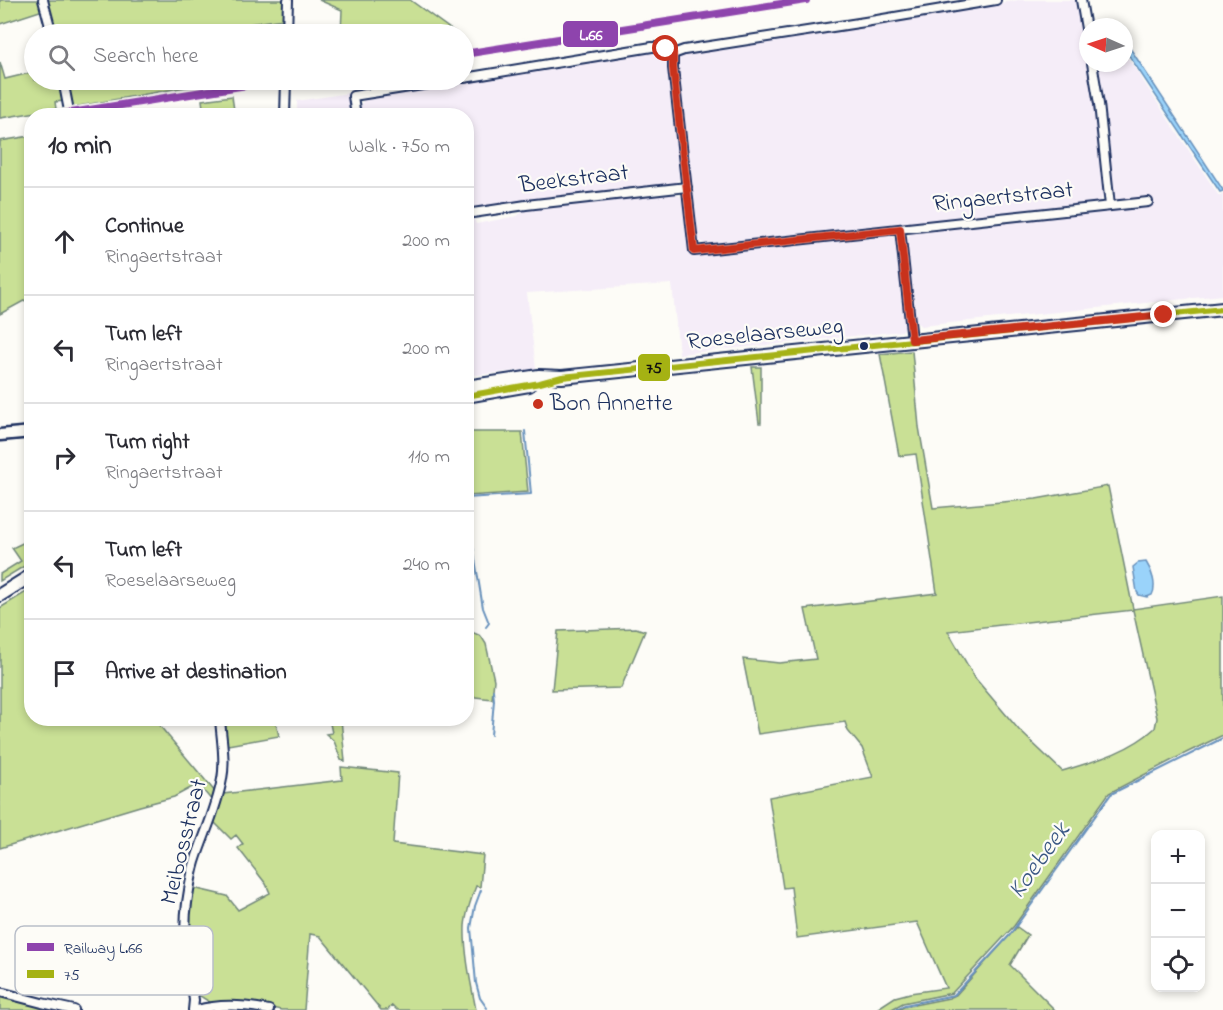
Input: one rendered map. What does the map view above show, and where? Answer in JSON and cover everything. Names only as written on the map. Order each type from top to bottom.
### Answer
[{"type":"main road","name":"Roeselaarseweg","points":[[474,386],[539,376],[562,377],[1223,309]]},
{"type":"main road","name":"Roeselaarseweg","points":[[474,395],[562,377]]},
{"type":"main road","points":[[0,595],[24,580]]},
{"type":"street","points":[[43,0],[49,24]]},
{"type":"street","points":[[287,24],[288,0]]},
{"type":"street","points":[[474,76],[652,47],[660,47],[673,54],[684,50],[996,0]]},
{"type":"street","points":[[1081,0],[1084,18]]},
{"type":"street","name":"Ringaertstraat","points":[[673,54],[694,251],[1148,202]]},
{"type":"street","name":"Ringaertstraat","points":[[1094,72],[1110,206]]},
{"type":"street","points":[[65,90],[68,108]]},
{"type":"street","points":[[285,108],[286,90]]},
{"type":"street","points":[[355,108],[353,96],[391,90]]},
{"type":"street","name":"Beekstraat","points":[[474,213],[687,187]]},
{"type":"street","name":"Ringaertstraat","points":[[900,229],[912,340]]},
{"type":"street","points":[[0,435],[24,433]]},
{"type":"street","name":"Meibosstraat","points":[[185,926],[195,863],[223,777],[221,726]]},
{"type":"street","points":[[0,992],[74,1010]]},
{"type":"street","name":"Meibosstraat","points":[[193,995],[195,1010]]},
{"type":"street","points":[[195,1010],[237,1005],[269,1010]]},
{"type":"shaded area","points":[[1019,0],[1077,0],[1081,18],[1079,18],[1079,72],[1090,72],[1104,189],[1103,197],[1100,202],[1093,205],[709,245],[703,243],[698,240],[695,232],[677,67],[678,60],[688,52]]},
{"type":"shaded area","points":[[652,50],[659,51],[669,61],[680,178],[675,184],[669,186],[525,201],[474,209],[474,108],[360,108],[364,100],[371,96],[408,90],[474,90],[474,79]]},
{"type":"shaded area","points":[[1133,66],[1219,196],[1223,194],[1223,295],[921,326],[915,321],[905,245],[912,232],[1150,206],[1150,199],[1123,202],[1117,200],[1111,189],[1097,72],[1133,72]]},
{"type":"shaded area","points":[[349,93],[351,108],[297,108],[297,101]]},
{"type":"shaded area","points":[[675,194],[684,202],[690,255],[890,235],[898,244],[907,324],[902,331],[679,354],[672,284],[527,293],[536,369],[474,375],[474,219],[476,224],[517,216],[526,209]]},
{"type":"green space","points":[[0,0],[40,0],[43,10],[0,24]]},
{"type":"green space","points":[[47,0],[285,0],[284,19],[248,24],[54,24]]},
{"type":"green space","points":[[319,0],[410,0],[443,24],[341,24],[342,10]]},
{"type":"green space","points":[[0,62],[5,79],[24,74],[24,90],[61,90],[64,101],[55,102],[56,108],[24,108],[24,114],[0,118]]},
{"type":"green space","points":[[69,90],[169,90],[73,107]]},
{"type":"green space","points":[[232,96],[234,108],[203,108],[202,100]]},
{"type":"green space","points":[[24,137],[24,301],[0,314],[0,141]]},
{"type":"green space","points":[[912,351],[919,427],[933,508],[1036,499],[1108,486],[1133,609],[1223,596],[1223,735],[1109,793],[1014,926],[952,993],[903,1003],[890,1010],[875,1010],[895,997],[946,988],[917,922],[797,938],[791,887],[783,888],[769,797],[873,777],[862,748],[848,731],[845,722],[758,734],[743,659],[779,663],[816,659],[805,609],[937,593],[916,454],[899,456],[880,354]],"holes":[[[1133,610],[1157,718],[1155,728],[1123,750],[1062,771],[1019,730],[975,678],[948,631]]]},
{"type":"green space","points":[[752,367],[761,367],[761,423],[759,423]]},
{"type":"green space","points":[[474,432],[522,432],[528,492],[474,496]]},
{"type":"green space","points":[[24,542],[24,566],[0,581],[0,574],[21,561],[12,548]]},
{"type":"green space","points":[[24,593],[24,726],[160,726],[216,793],[213,802],[198,784],[174,797],[0,848],[0,608]]},
{"type":"green space","points":[[636,628],[645,631],[621,688],[552,690],[558,631]]},
{"type":"green space","points":[[474,633],[481,636],[486,644],[494,680],[492,699],[474,697]]},
{"type":"green space","points":[[223,726],[277,726],[279,736],[228,745],[225,743]]},
{"type":"green space","points":[[330,726],[342,726],[345,761],[341,760],[334,741],[326,734],[332,733]]},
{"type":"green space","points":[[341,767],[398,773],[393,844],[483,855],[480,887],[476,886],[465,926],[467,957],[476,1010],[397,1010],[392,1005],[388,1010],[381,1010],[320,936],[310,934],[304,1010],[281,1010],[235,1002],[211,1003],[199,995],[213,995],[213,926],[188,926],[193,888],[227,896],[238,910],[270,893],[266,884],[238,848],[243,844],[236,835],[231,839],[213,821],[223,794],[342,780]]},
{"type":"green space","points":[[1017,927],[1028,935],[1010,965],[1055,1010],[897,1010],[956,995]]},
{"type":"green space","points":[[0,995],[59,1010],[0,1010]]},
{"type":"water","points":[[1133,53],[1223,190],[1220,192],[1133,62]]},
{"type":"water","points":[[1146,562],[1154,583],[1152,595],[1147,597],[1137,592],[1133,567],[1138,563]]},
{"type":"waterway","points":[[474,498],[531,494],[525,431]]},
{"type":"waterway","points":[[474,553],[483,608],[489,623],[486,627]]},
{"type":"waterway","points":[[491,735],[493,690]]},
{"type":"waterway","name":"Koebeek","points":[[894,1010],[905,1005],[954,995],[1009,936],[1111,794],[1223,738]]},
{"type":"waterway","points":[[481,890],[471,928],[476,983],[480,998],[487,1008]]},
{"type":"rail line","name":"L.66","points":[[474,52],[806,0]]},
{"type":"rail line","name":"L.66","points":[[102,108],[215,90]]},
{"type":"transit line","name":"75","points":[[474,395],[562,377],[1223,309]]},
{"type":"place","name":"Bon Annette","points":[[538,404]]},
{"type":"route","points":[[666,49],[673,54],[694,251],[900,229],[912,340],[1164,315]]}]
